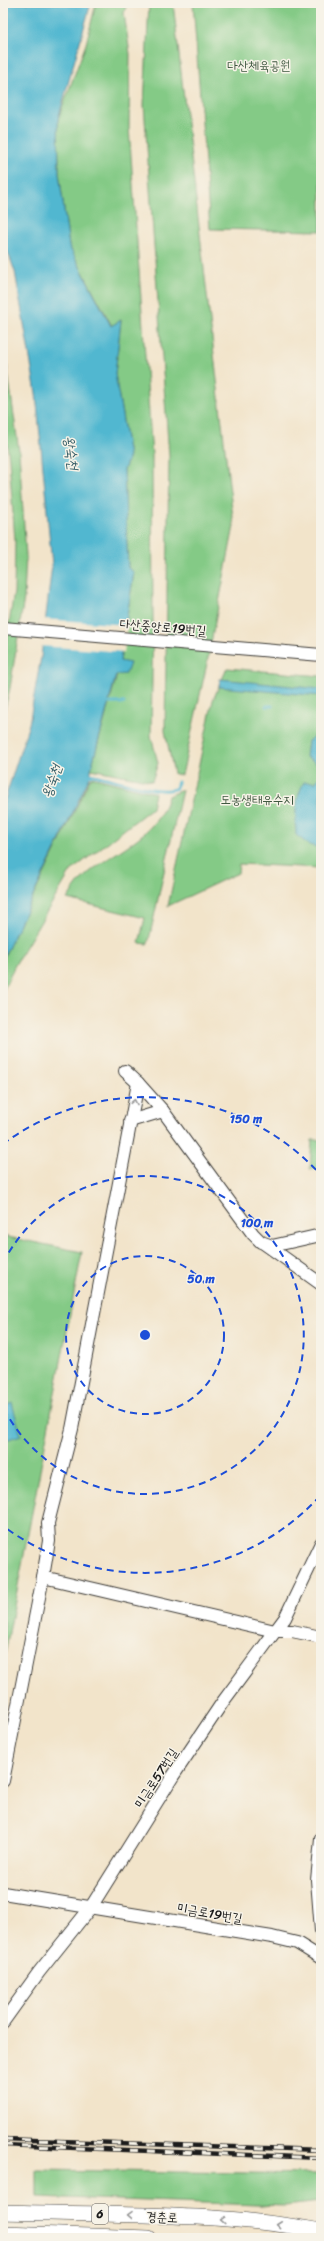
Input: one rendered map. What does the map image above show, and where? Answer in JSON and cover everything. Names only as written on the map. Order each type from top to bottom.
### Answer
[{"type":"main road","name":"경춘로","points":[[3,2212],[159,2216],[317,2228]]},
{"type":"main road","name":"경춘로","points":[[3,2233],[149,2238]]},
{"type":"street","name":"다산중앙로19번길","points":[[3,628],[321,655]]},
{"type":"street","points":[[125,1071],[163,1111],[253,1234],[321,1284]]},
{"type":"street","points":[[3,1781],[43,1577],[49,1541],[48,1523],[72,1429],[138,1083]]},
{"type":"street","points":[[130,1121],[163,1111]]},
{"type":"street","points":[[264,1243],[272,1246],[321,1235]]},
{"type":"street","name":"미금로57번길","points":[[3,2022],[39,1972],[91,1907],[173,1776],[222,1703],[285,1618],[308,1574],[321,1543]]},
{"type":"street","points":[[43,1577],[275,1631],[292,1631],[321,1637]]},
{"type":"street","points":[[321,1839],[317,1880],[321,1931]]},
{"type":"street","name":"미금로19번길","points":[[3,1893],[297,1943],[321,1958]]},
{"type":"green space","points":[[96,3],[127,3],[124,13],[130,54],[129,127],[152,456],[153,622],[151,736],[158,763],[152,781],[91,769],[117,675],[130,664],[120,661],[134,572],[128,568],[124,470],[129,456],[115,374],[121,320],[112,326],[69,246],[59,173],[58,119],[86,44]]},
{"type":"green space","points":[[149,3],[173,3],[234,526],[206,668],[182,775],[174,774],[165,731],[169,456],[144,105]]},
{"type":"green space","name":"다산체육공원","points":[[193,3],[321,3],[321,231],[210,229]]},
{"type":"green space","points":[[3,338],[19,451],[26,556],[24,598],[10,688],[3,716],[3,661],[14,592],[15,541],[9,459],[3,416]]},
{"type":"green space","name":"도농생태유수지","points":[[227,668],[321,676],[321,868],[239,864],[238,873],[168,906],[213,700]]},
{"type":"green space","points":[[91,777],[155,793],[152,808],[71,871],[15,965],[3,991],[3,959]]},
{"type":"green space","points":[[182,790],[148,944],[139,943],[145,918],[67,899],[82,879],[93,869],[132,843],[154,823],[163,810],[168,796]]},
{"type":"green space","points":[[312,1140],[321,1140],[321,1170],[310,1169]]},
{"type":"green space","points":[[3,1236],[82,1252],[3,1664]]},
{"type":"green space","points":[[37,2170],[321,2174],[321,2202],[285,2206],[37,2197]]},
{"type":"water","name":"왕숙천","points":[[3,3],[91,3],[58,119],[59,173],[69,246],[111,326],[121,320],[115,374],[129,456],[124,470],[128,568],[134,572],[120,661],[130,663],[126,674],[116,675],[91,769],[91,774],[3,959],[3,805],[29,724],[41,657],[52,565],[36,393],[15,272],[3,238]]},
{"type":"water","points":[[220,679],[321,689],[321,696],[219,687]]},
{"type":"water","points":[[313,737],[321,737],[321,766],[306,757],[308,741]]},
{"type":"water","points":[[318,778],[321,779],[321,848],[309,845],[296,835],[296,807],[301,788],[304,782],[316,782]]},
{"type":"water","points":[[3,1403],[6,1406],[12,1403],[21,1435],[3,1441]]},
{"type":"pier","points":[[43,619],[128,625],[124,652],[40,646]]},
{"type":"waterway","points":[[106,703],[124,703]]},
{"type":"waterway","points":[[266,706],[272,706]]},
{"type":"waterway","points":[[88,774],[159,790],[176,788],[178,782]]},
{"type":"railway","points":[[3,2139],[321,2150]]},
{"type":"railway","points":[[3,2145],[321,2158]]}]
